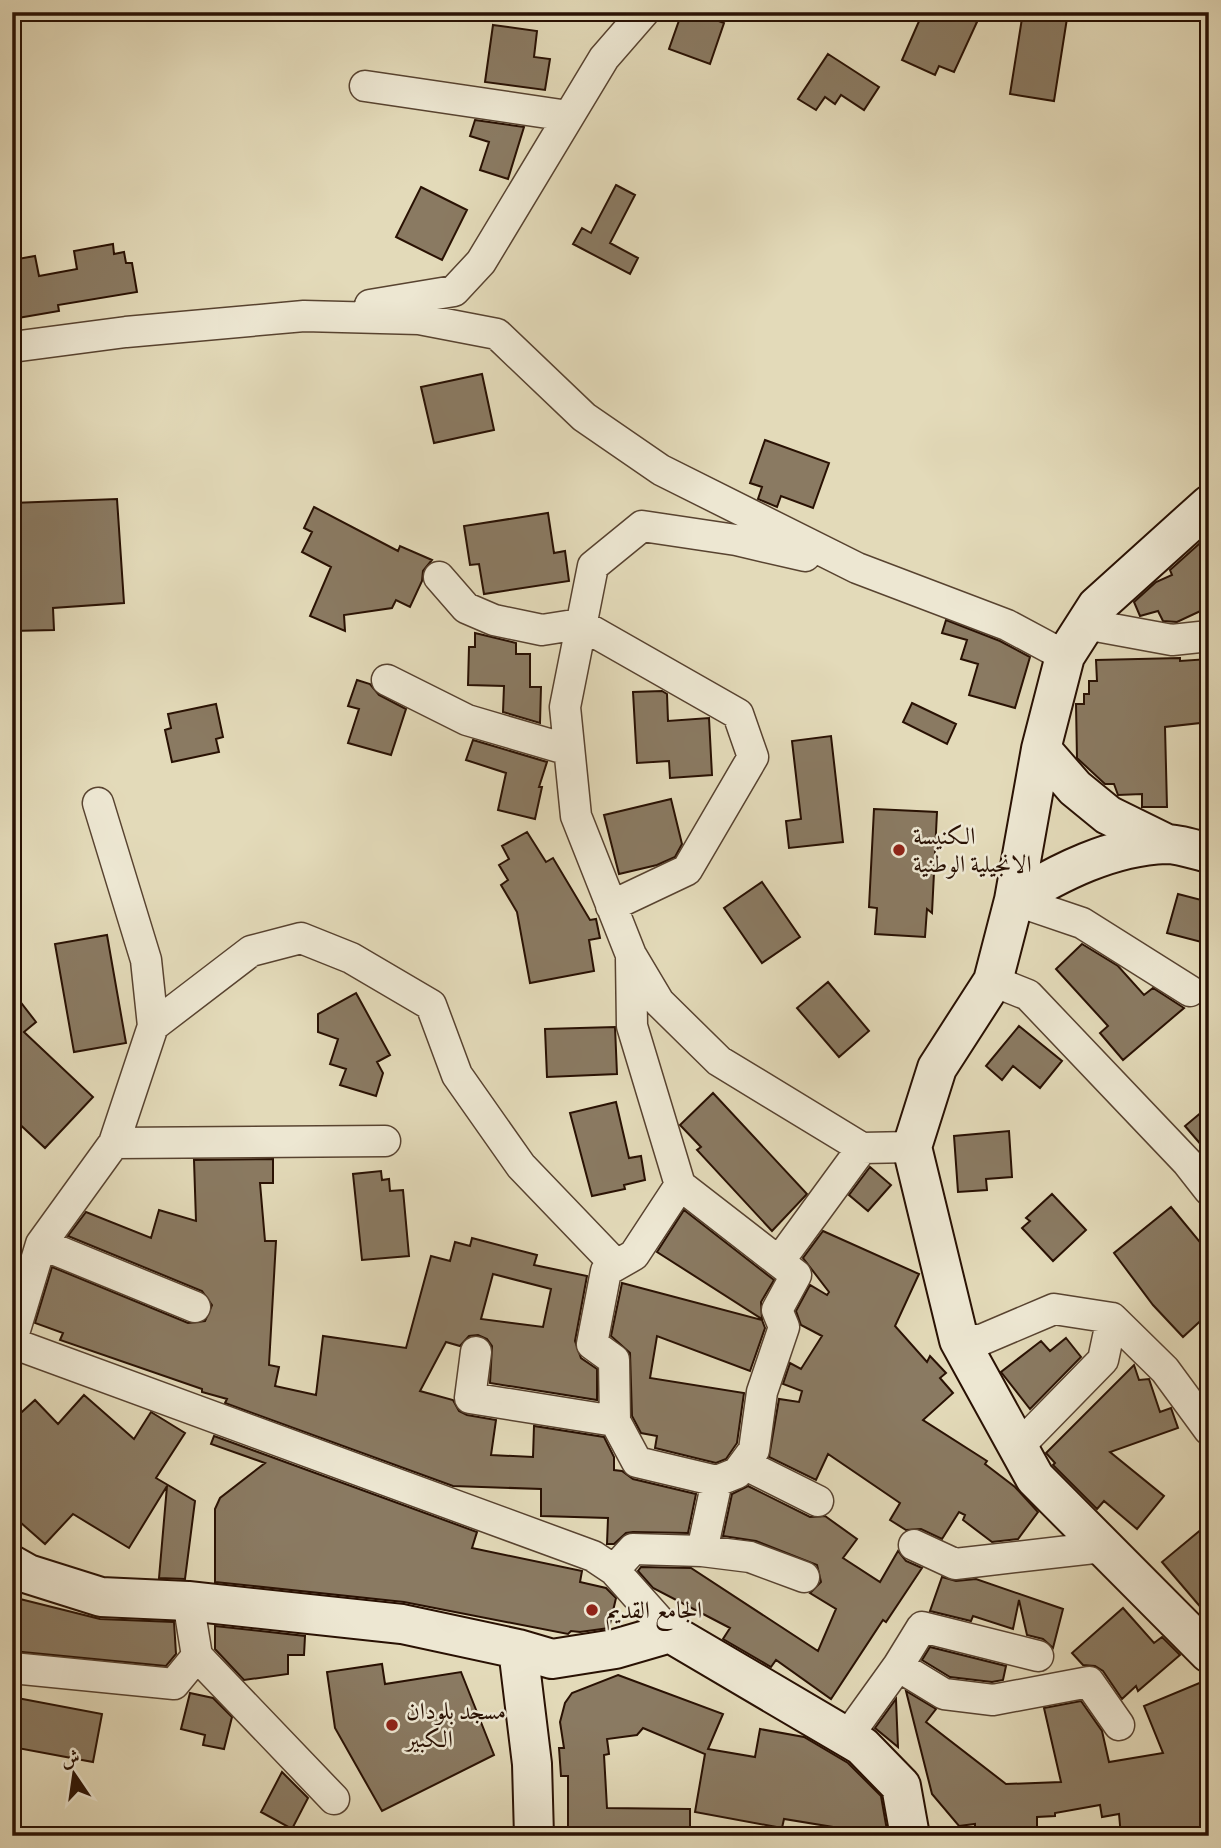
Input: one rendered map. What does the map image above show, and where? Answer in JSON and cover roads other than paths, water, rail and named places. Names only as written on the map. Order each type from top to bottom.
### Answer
[{"type":"street","points":[[12,347],[126,332],[304,316],[454,291],[481,262],[604,58],[644,12]]},
{"type":"street","points":[[365,86],[568,116]]},
{"type":"street","points":[[304,316],[419,319],[497,334],[584,417],[661,470],[856,568],[1007,625],[1065,656]]},
{"type":"street","points":[[1209,505],[1097,606],[1065,656],[1041,750],[1014,901],[993,981],[937,1068],[912,1147],[959,1340],[1035,1478],[1209,1653]]},
{"type":"street","points":[[856,568],[736,540],[642,526],[593,566],[565,707],[569,750],[576,816],[631,955],[659,1002],[719,1061],[862,1148],[912,1147]]},
{"type":"street","points":[[439,577],[466,608],[494,620],[542,630],[580,624],[738,714],[753,757],[687,870],[611,906]]},
{"type":"street","points":[[1085,624],[1172,640],[1209,636]]},
{"type":"street","points":[[387,680],[467,720],[569,750]]},
{"type":"street","points":[[1041,750],[1075,788],[1108,816],[1167,844],[1209,853]]},
{"type":"street","points":[[98,803],[146,960],[153,1026],[114,1143],[41,1244],[12,1342],[593,1556],[614,1570],[670,1633],[862,1746],[901,1786],[910,1836]]},
{"type":"street","points":[[1014,901],[1051,878],[1099,857],[1167,844]]},
{"type":"street","points":[[1014,901],[1082,923],[1190,991]]},
{"type":"street","points":[[153,1026],[251,951],[301,938],[351,958],[431,1005],[457,1075],[513,1154],[616,1265]]},
{"type":"street","points":[[631,955],[632,1026],[680,1185],[796,1275],[777,1310],[784,1327],[762,1392],[754,1450],[737,1473],[717,1481],[637,1462],[615,1421],[614,1360],[592,1344],[606,1271],[634,1255],[680,1185]]},
{"type":"street","points":[[993,981],[1028,995],[1209,1189]]},
{"type":"street","points":[[114,1143],[385,1141]]},
{"type":"street","points":[[780,1260],[862,1148]]},
{"type":"street","points":[[41,1244],[195,1307]]},
{"type":"street","points":[[959,1340],[981,1340],[1054,1309],[1112,1318],[1165,1370],[1209,1430]]},
{"type":"street","points":[[1018,1447],[1103,1360],[1112,1318]]},
{"type":"street","points":[[476,1352],[470,1398],[615,1421]]},
{"type":"street","points":[[744,1464],[818,1502]]},
{"type":"street","points":[[702,1551],[717,1481]]},
{"type":"street","points":[[914,1545],[955,1564],[1103,1547]]},
{"type":"street","points":[[614,1570],[634,1549],[702,1551],[750,1557],[804,1577]]},
{"type":"street","points":[[12,1565],[28,1574],[101,1597],[188,1601],[402,1623],[551,1659],[615,1649],[670,1633]]},
{"type":"street","points":[[188,1601],[197,1656],[334,1799]]},
{"type":"street","points":[[847,1737],[898,1666],[922,1627],[1038,1656]]},
{"type":"street","points":[[518,1649],[532,1764],[534,1836]]},
{"type":"street","points":[[12,1668],[174,1684],[197,1656]]},
{"type":"street","points":[[898,1666],[944,1694],[993,1700],[1089,1682],[1119,1724]]},
{"type":"place","name":"الكنيسة الانجيلية الوطنية","points":[[899,850]]},
{"type":"place","name":"الجامع القديم","points":[[592,1610]]},
{"type":"place","name":"مسجد بلودان الكبير","points":[[392,1725]]}]
